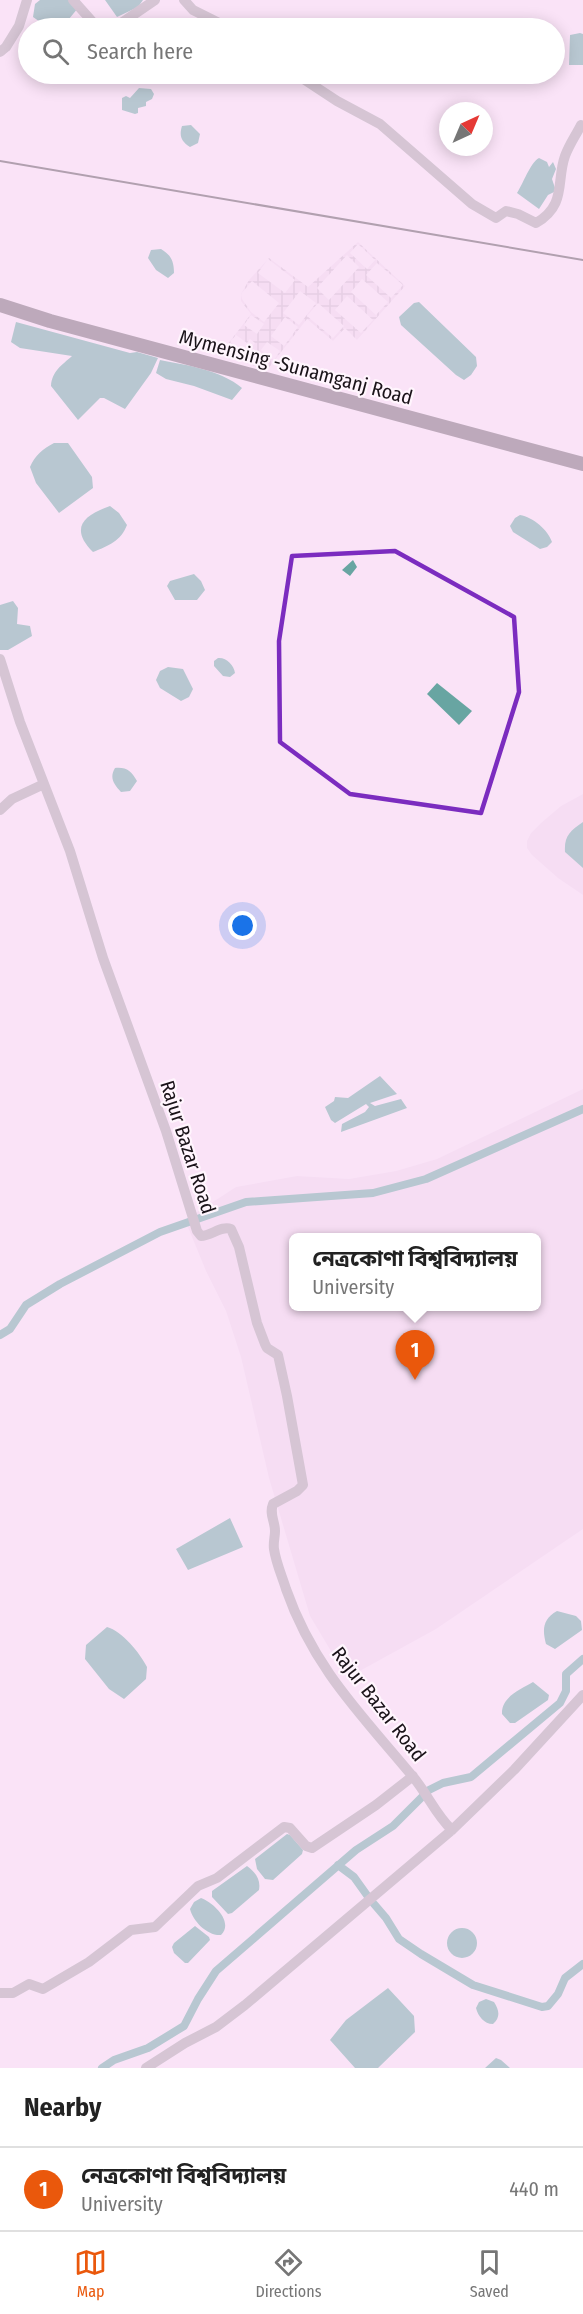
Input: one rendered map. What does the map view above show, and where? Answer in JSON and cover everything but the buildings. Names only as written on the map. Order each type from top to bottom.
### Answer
[{"type":"main road","name":"Mymensing -Sunamganj Road","points":[[0,305],[50,321],[583,464]]},
{"type":"street","points":[[21,18],[27,0]]},
{"type":"street","points":[[73,0],[90,18]]},
{"type":"street","points":[[129,18],[155,0]]},
{"type":"street","points":[[184,0],[193,10],[209,18]]},
{"type":"street","points":[[0,52],[18,27]]},
{"type":"street","points":[[311,84],[380,124],[472,204],[496,219],[506,211],[537,223],[545,218],[561,191],[564,158],[580,125],[583,126]]},
{"type":"street","name":"Rajur Bazar Road","points":[[0,659],[20,722],[70,851],[103,958],[166,1131],[195,1225],[201,1236],[208,1236],[225,1227],[231,1229],[239,1247],[261,1334],[267,1348],[278,1355],[303,1485],[297,1491],[273,1504],[271,1511],[275,1530],[276,1558],[296,1615],[324,1668],[360,1715],[430,1798],[444,1823],[452,1830]]},
{"type":"street","points":[[0,810],[12,799],[44,784]]},
{"type":"street","points":[[146,2068],[185,2043],[216,2027],[245,2005],[452,1830],[514,1770],[583,1695]]},
{"type":"street","points":[[0,1993],[13,1993],[30,1984],[43,1989],[60,1981],[105,1952],[131,1930],[155,1927],[198,1886],[217,1878],[284,1827],[293,1830],[306,1846],[312,1848],[413,1777]]},
{"type":"highlighted area","points":[[395,551],[514,617],[519,692],[481,813],[350,794],[280,742],[279,641],[292,556]]},
{"type":"shaded area","points":[[40,0],[71,0],[78,8],[70,18],[34,18],[35,4]]},
{"type":"shaded area","points":[[105,0],[143,0],[138,7],[117,17]]},
{"type":"shaded area","points":[[583,34],[583,65],[569,65],[570,35]]},
{"type":"shaded area","points":[[139,88],[151,89],[154,94],[152,99],[146,102],[146,106],[138,108],[138,113],[122,110],[122,98],[126,96],[130,98]]},
{"type":"shaded area","points":[[191,125],[200,134],[198,143],[190,147],[183,140],[181,133],[182,126]]},
{"type":"shaded area","points":[[539,158],[547,162],[549,167],[553,162],[556,169],[552,179],[556,191],[548,195],[539,209],[517,193]]},
{"type":"shaded area","points":[[358,242],[405,286],[357,340],[345,328],[333,341],[307,319],[267,370],[220,354],[251,314],[241,301],[241,294],[249,280],[268,259],[308,287]],"holes":[[[358,244],[375,260],[367,269],[350,253]],[[347,255],[359,267],[329,300],[317,288]],[[268,259],[295,280],[285,293],[258,273]],[[377,263],[403,285],[391,298],[366,275]],[[362,279],[388,302],[376,315],[351,292]],[[252,281],[279,303],[264,322],[251,312],[242,299],[241,294]],[[300,291],[316,303],[299,325],[283,313]],[[347,296],[373,320],[361,333],[335,310]],[[318,303],[344,326],[333,338],[307,316]],[[251,315],[264,324],[257,334],[244,325]],[[285,317],[298,327],[284,346],[271,336]],[[236,335],[247,343],[250,339],[255,343],[246,354],[230,342]],[[267,342],[280,351],[274,360],[261,350]]]},
{"type":"shaded area","points":[[161,249],[170,256],[173,265],[174,273],[168,278],[156,270],[148,258],[151,250]]},
{"type":"shaded area","points":[[419,302],[476,357],[477,366],[464,380],[401,325],[399,317],[414,303]]},
{"type":"shaded area","points":[[16,322],[130,353],[137,352],[158,358],[151,373],[125,409],[100,398],[78,420],[51,386],[55,372],[72,356],[20,348],[11,342]]},
{"type":"shaded area","points":[[160,360],[214,373],[242,388],[232,400],[194,386],[166,379],[156,373]]},
{"type":"shaded area","points":[[54,443],[68,443],[92,477],[93,488],[59,513],[36,483],[30,467],[40,453]]},
{"type":"shaded area","points":[[110,506],[119,513],[127,525],[118,539],[93,552],[82,536],[83,523],[93,514]]},
{"type":"shaded area","points":[[520,515],[530,518],[544,529],[552,542],[547,547],[540,549],[513,532],[510,526]]},
{"type":"shaded area","points":[[353,560],[357,567],[350,576],[342,570]]},
{"type":"shaded area","points":[[194,574],[201,581],[205,590],[197,600],[175,600],[167,586],[170,581]]},
{"type":"shaded area","points":[[13,601],[18,608],[17,624],[30,626],[32,636],[8,650],[0,650],[0,605]]},
{"type":"shaded area","points":[[218,658],[229,662],[235,673],[230,677],[223,676],[214,666],[214,661]]},
{"type":"shaded area","points":[[168,667],[183,669],[193,689],[189,697],[181,701],[160,688],[156,680],[160,671]]},
{"type":"shaded area","points":[[437,683],[472,711],[459,725],[427,694]]},
{"type":"shaded area","points":[[115,768],[126,769],[137,781],[130,791],[121,792],[114,784],[112,775]]},
{"type":"shaded area","points":[[583,794],[583,895],[558,878],[532,855],[527,848],[527,841],[531,833],[561,806]]},
{"type":"shaded area","points":[[583,822],[583,868],[565,852],[565,846],[569,834]]},
{"type":"shaded area","points":[[380,1076],[397,1094],[370,1103],[375,1106],[401,1099],[407,1108],[341,1132],[342,1124],[365,1112],[369,1107],[366,1104],[335,1123],[331,1120],[325,1107],[334,1101],[335,1097],[348,1098]]},
{"type":"shaded area","points":[[583,1089],[583,1529],[436,1629],[347,1678],[310,1616],[269,1478],[241,1357],[226,1311],[206,1271],[185,1220],[236,1187],[297,1176],[349,1179],[396,1171],[437,1159]]},
{"type":"shaded area","points":[[230,1518],[243,1547],[188,1570],[176,1549]]},
{"type":"shaded area","points":[[557,1611],[576,1616],[581,1621],[582,1630],[555,1649],[546,1644],[544,1629],[546,1621]]},
{"type":"shaded area","points":[[107,1627],[119,1633],[130,1643],[147,1667],[146,1679],[124,1699],[109,1689],[85,1659],[86,1645]]},
{"type":"shaded area","points":[[533,1682],[549,1695],[548,1700],[515,1723],[510,1723],[502,1714],[505,1703],[513,1694]]},
{"type":"shaded area","points":[[287,1834],[303,1850],[302,1854],[273,1880],[265,1879],[257,1869],[255,1859]]},
{"type":"shaded area","points":[[247,1866],[257,1876],[259,1890],[228,1914],[212,1897],[212,1891]]},
{"type":"shaded area","points":[[201,1898],[221,1913],[225,1924],[221,1935],[206,1930],[197,1923],[192,1914],[190,1909],[194,1902]]},
{"type":"shaded area","points":[[195,1926],[210,1940],[188,1963],[185,1963],[174,1953],[172,1947]]},
{"type":"shaded area","points":[[462,1928],[473,1932],[477,1943],[473,1954],[462,1958],[451,1954],[447,1943],[451,1932]]},
{"type":"shaded area","points":[[388,1988],[414,2016],[415,2032],[378,2068],[355,2068],[330,2040],[346,2020]]},
{"type":"shaded area","points":[[486,1999],[494,2002],[498,2011],[497,2019],[493,2024],[482,2019],[476,2008],[479,2002]]},
{"type":"shaded area","points":[[496,2058],[501,2060],[510,2068],[485,2068]]},
{"type":"waterway","points":[[0,1335],[10,1329],[26,1305],[60,1284],[160,1232],[246,1202],[373,1193],[426,1179],[583,1109]]},
{"type":"waterway","points":[[102,2068],[114,2060],[148,2048],[184,2026],[216,1971],[356,1850],[393,1826],[429,1790],[443,1783],[471,1777],[560,1703],[566,1691],[566,1674],[583,1659]]},
{"type":"waterway","points":[[338,1865],[354,1877],[369,1898]]},
{"type":"waterway","points":[[374,1904],[399,1939],[421,1954],[473,1985],[542,2007],[548,2006],[558,1994],[565,1978],[583,1964]]},
{"type":"railway","points":[[0,161],[583,260]]},
{"type":"place","name":"নেত্রকোণা বিশ্ববিদ্যালয়","points":[[415,1380]]}]
